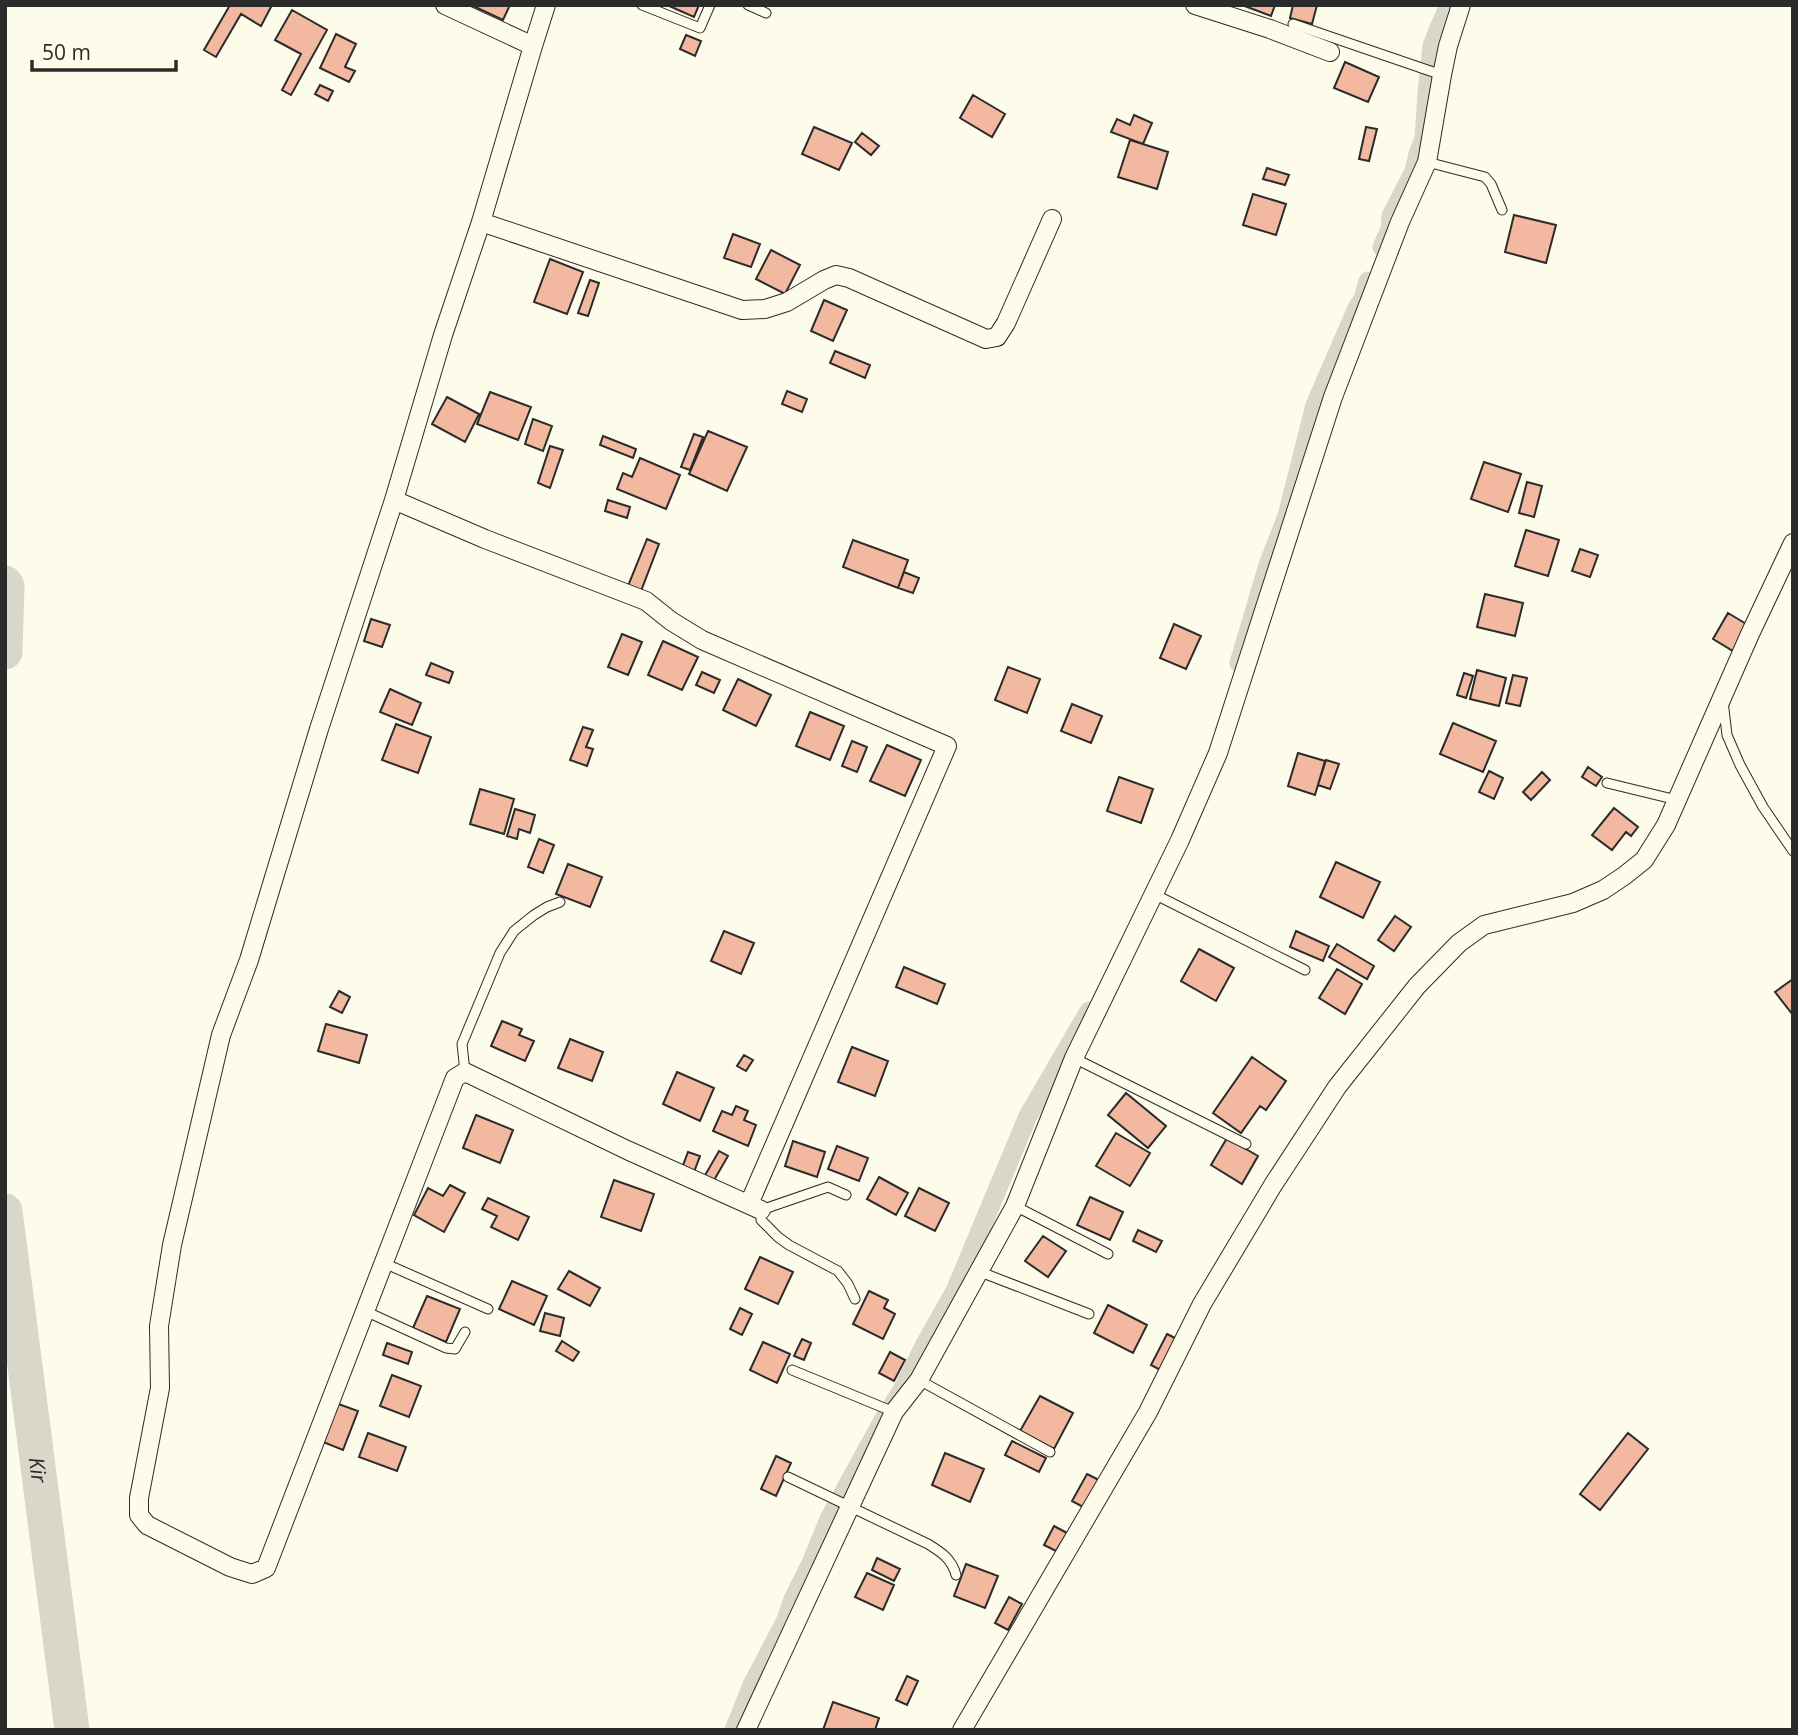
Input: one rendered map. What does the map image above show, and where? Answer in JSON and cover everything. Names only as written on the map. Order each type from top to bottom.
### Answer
[{"type":"street","points":[[445,5],[533,46]]},
{"type":"street","points":[[394,500],[646,601],[702,640],[947,746],[755,1207],[627,1150],[465,1072],[455,1078],[266,1568],[252,1574],[230,1567],[147,1525],[139,1516],[139,1498],[160,1388],[159,1326],[172,1245],[220,1035],[249,960],[319,729],[481,222],[546,5]]},
{"type":"street","points":[[1195,5],[1270,29],[1329,52]]},
{"type":"street","points":[[746,1730],[894,1412],[919,1381],[1015,1206],[1074,1058],[1180,839],[1218,753],[1333,397],[1400,222],[1427,162],[1438,73],[1461,5]]},
{"type":"street","points":[[481,222],[742,310],[765,309],[787,302],[836,275],[860,283],[986,340],[997,337],[1006,323],[1052,219]]},
{"type":"street","points":[[962,1730],[1148,1412],[1202,1304],[1273,1185],[1337,1087],[1417,986],[1458,943],[1484,925],[1573,903],[1603,890],[1644,860],[1667,825],[1793,543]]},
{"type":"lane","points":[[642,5],[700,28],[710,5]]},
{"type":"lane","points":[[748,5],[766,13]]},
{"type":"lane","points":[[1293,24],[1438,73]]},
{"type":"lane","points":[[1427,162],[1485,177],[1491,184],[1502,210]]},
{"type":"lane","points":[[1723,696],[1727,735],[1740,765],[1763,807],[1793,850]]},
{"type":"lane","points":[[1607,783],[1677,800]]},
{"type":"lane","points":[[1154,894],[1306,970]]},
{"type":"lane","points":[[465,1072],[462,1044],[500,953],[514,930],[547,907],[560,902]]},
{"type":"lane","points":[[1074,1058],[1246,1144]]},
{"type":"lane","points":[[846,1195],[828,1187],[755,1207],[761,1220],[778,1237],[838,1271],[855,1299]]},
{"type":"lane","points":[[1015,1206],[1108,1254]]},
{"type":"lane","points":[[384,1263],[488,1309]]},
{"type":"lane","points":[[978,1271],[1089,1314]]},
{"type":"lane","points":[[365,1311],[446,1348],[455,1349],[465,1332]]},
{"type":"lane","points":[[793,1370],[894,1412]]},
{"type":"lane","points":[[919,1381],[1050,1452]]},
{"type":"lane","points":[[788,1477],[928,1544],[943,1553],[953,1564],[956,1575]]},
{"type":"building","points":[[230,5],[272,5],[261,26],[241,14],[216,57],[204,50]]},
{"type":"building","points":[[471,5],[510,5],[503,20]]},
{"type":"building","points":[[667,5],[699,5],[694,17]]},
{"type":"building","points":[[1242,5],[1275,5],[1271,16]]},
{"type":"building","points":[[1293,5],[1317,5],[1312,24],[1290,18]]},
{"type":"building","points":[[292,10],[327,30],[291,95],[282,90],[301,54],[275,40]]},
{"type":"building","points":[[336,34],[356,44],[345,67],[355,71],[349,82],[320,68]]},
{"type":"building","points":[[686,35],[701,41],[695,56],[680,49]]},
{"type":"building","points":[[1345,62],[1379,77],[1368,102],[1334,88]]},
{"type":"building","points":[[320,85],[333,91],[328,101],[315,94]]},
{"type":"building","points":[[973,95],[1005,114],[992,137],[960,118]]},
{"type":"building","points":[[1134,115],[1152,123],[1143,144],[1111,132],[1117,119],[1130,125]]},
{"type":"building","points":[[814,127],[852,143],[839,170],[802,154]]},
{"type":"building","points":[[1366,127],[1377,129],[1369,161],[1359,159]]},
{"type":"building","points":[[862,133],[879,146],[871,155],[855,142]]},
{"type":"building","points":[[1130,140],[1168,152],[1157,189],[1118,177]]},
{"type":"building","points":[[1267,168],[1289,175],[1285,185],[1263,179]]},
{"type":"building","points":[[1253,194],[1286,204],[1276,235],[1243,225]]},
{"type":"building","points":[[1514,215],[1556,225],[1546,263],[1505,252]]},
{"type":"building","points":[[733,234],[760,244],[751,267],[724,258]]},
{"type":"building","points":[[771,250],[800,265],[785,294],[756,279]]},
{"type":"building","points":[[550,259],[583,272],[567,314],[534,302]]},
{"type":"building","points":[[590,280],[599,283],[588,316],[578,313]]},
{"type":"building","points":[[824,300],[847,310],[833,341],[811,331]]},
{"type":"building","points":[[835,351],[870,365],[865,378],[830,363]]},
{"type":"building","points":[[787,391],[807,399],[802,412],[782,404]]},
{"type":"building","points":[[490,392],[531,407],[518,440],[477,424]]},
{"type":"building","points":[[447,397],[479,414],[465,442],[432,424]]},
{"type":"building","points":[[533,419],[552,426],[543,451],[525,444]]},
{"type":"building","points":[[708,431],[747,447],[727,491],[689,474]]},
{"type":"building","points":[[694,434],[703,437],[690,470],[681,467]]},
{"type":"building","points":[[603,436],[636,449],[633,458],[600,445]]},
{"type":"building","points":[[550,446],[563,450],[550,488],[538,483]]},
{"type":"building","points":[[640,458],[680,475],[666,509],[617,489],[623,473],[632,477]]},
{"type":"building","points":[[1484,462],[1521,474],[1508,512],[1471,499]]},
{"type":"building","points":[[1527,482],[1542,486],[1534,517],[1519,513]]},
{"type":"building","points":[[608,500],[630,507],[627,518],[605,511]]},
{"type":"building","points":[[1526,530],[1559,540],[1548,576],[1515,566]]},
{"type":"building","points":[[647,539],[659,544],[641,591],[628,586]]},
{"type":"building","points":[[853,540],[908,560],[898,588],[843,567]]},
{"type":"building","points":[[1580,549],[1598,555],[1590,577],[1572,571]]},
{"type":"building","points":[[904,572],[919,578],[913,593],[898,588]]},
{"type":"building","points":[[1485,594],[1523,603],[1515,636],[1477,627]]},
{"type":"building","points":[[1728,613],[1748,625],[1733,651],[1713,639]]},
{"type":"building","points":[[371,619],[390,625],[382,647],[364,641]]},
{"type":"building","points":[[1174,624],[1201,636],[1186,669],[1160,658]]},
{"type":"building","points":[[622,634],[642,642],[628,675],[608,667]]},
{"type":"building","points":[[663,641],[698,657],[682,690],[648,675]]},
{"type":"building","points":[[431,663],[453,672],[449,683],[426,675]]},
{"type":"building","points":[[1008,667],[1040,679],[1027,713],[995,700]]},
{"type":"building","points":[[1477,670],[1506,678],[1499,706],[1470,699]]},
{"type":"building","points":[[702,672],[720,680],[714,693],[696,685]]},
{"type":"building","points":[[1464,673],[1473,676],[1466,698],[1457,695]]},
{"type":"building","points":[[1513,675],[1527,678],[1520,706],[1506,703]]},
{"type":"building","points":[[738,679],[771,695],[756,726],[723,710]]},
{"type":"building","points":[[390,689],[421,703],[412,725],[380,712]]},
{"type":"building","points":[[1072,704],[1102,716],[1091,743],[1061,731]]},
{"type":"building","points":[[810,712],[844,726],[830,760],[796,746]]},
{"type":"building","points":[[1453,723],[1496,741],[1483,772],[1440,754]]},
{"type":"building","points":[[396,724],[431,737],[418,773],[382,760]]},
{"type":"building","points":[[583,727],[593,730],[586,747],[593,749],[587,766],[570,760]]},
{"type":"building","points":[[852,741],[867,747],[857,772],[842,766]]},
{"type":"building","points":[[887,745],[921,760],[905,796],[870,781]]},
{"type":"building","points":[[1298,753],[1325,761],[1315,795],[1288,786]]},
{"type":"building","points":[[1326,760],[1339,764],[1330,789],[1318,785]]},
{"type":"building","points":[[1588,767],[1602,777],[1596,786],[1582,777]]},
{"type":"building","points":[[1489,771],[1503,778],[1494,799],[1479,792]]},
{"type":"building","points":[[1542,772],[1550,780],[1531,800],[1523,792]]},
{"type":"building","points":[[1119,777],[1153,789],[1141,823],[1107,811]]},
{"type":"building","points":[[480,789],[514,799],[504,834],[470,824]]},
{"type":"building","points":[[1614,808],[1638,827],[1631,836],[1626,832],[1612,850],[1592,835]]},
{"type":"building","points":[[515,809],[535,815],[530,833],[519,829],[517,839],[507,836]]},
{"type":"building","points":[[539,839],[554,845],[543,873],[528,867]]},
{"type":"building","points":[[1336,862],[1380,882],[1363,918],[1320,897]]},
{"type":"building","points":[[568,864],[602,877],[590,907],[556,894]]},
{"type":"building","points":[[1395,916],[1411,927],[1394,951],[1378,940]]},
{"type":"building","points":[[724,931],[754,943],[741,974],[711,961]]},
{"type":"building","points":[[1296,931],[1329,946],[1323,961],[1290,947]]},
{"type":"building","points":[[1337,944],[1374,966],[1367,979],[1329,957]]},
{"type":"building","points":[[1199,949],[1234,968],[1216,1001],[1181,981]]},
{"type":"building","points":[[904,967],[945,984],[937,1004],[896,987]]},
{"type":"building","points":[[1337,969],[1362,984],[1345,1014],[1319,998]]},
{"type":"building","points":[[1793,979],[1793,1015],[1775,992]]},
{"type":"building","points":[[339,991],[350,997],[342,1013],[330,1007]]},
{"type":"building","points":[[502,1021],[522,1029],[519,1035],[534,1041],[525,1061],[491,1046]]},
{"type":"building","points":[[326,1024],[367,1035],[359,1063],[318,1051]]},
{"type":"building","points":[[570,1039],[603,1052],[592,1081],[558,1068]]},
{"type":"building","points":[[852,1047],[888,1061],[875,1096],[838,1082]]},
{"type":"building","points":[[744,1055],[753,1060],[746,1071],[737,1066]]},
{"type":"building","points":[[1252,1057],[1286,1081],[1266,1110],[1260,1106],[1241,1133],[1213,1113]]},
{"type":"building","points":[[677,1072],[714,1088],[700,1121],[663,1104]]},
{"type":"building","points":[[1126,1093],[1166,1126],[1148,1148],[1108,1115]]},
{"type":"building","points":[[736,1106],[748,1111],[744,1120],[756,1125],[748,1146],[713,1131],[722,1111],[732,1115]]},
{"type":"building","points":[[476,1115],[513,1130],[500,1163],[463,1148]]},
{"type":"building","points":[[1116,1133],[1150,1153],[1130,1186],[1096,1166]]},
{"type":"building","points":[[1227,1138],[1258,1156],[1242,1184],[1211,1165]]},
{"type":"building","points":[[793,1141],[825,1152],[817,1177],[785,1166]]},
{"type":"building","points":[[837,1146],[868,1158],[859,1181],[828,1169]]},
{"type":"building","points":[[719,1151],[728,1156],[713,1182],[704,1177]]},
{"type":"building","points":[[688,1152],[700,1156],[694,1172],[682,1168]]},
{"type":"building","points":[[879,1177],[908,1193],[896,1215],[867,1199]]},
{"type":"building","points":[[614,1180],[654,1194],[641,1231],[601,1217]]},
{"type":"building","points":[[450,1185],[465,1193],[444,1232],[414,1215],[428,1188],[443,1196]]},
{"type":"building","points":[[919,1188],[949,1203],[935,1231],[905,1216]]},
{"type":"building","points":[[1090,1197],[1123,1212],[1110,1240],[1077,1225]]},
{"type":"building","points":[[488,1198],[529,1217],[518,1240],[491,1227],[497,1216],[482,1209]]},
{"type":"building","points":[[1138,1230],[1162,1241],[1156,1252],[1133,1241]]},
{"type":"building","points":[[1043,1236],[1066,1251],[1048,1277],[1025,1261]]},
{"type":"building","points":[[760,1257],[793,1272],[778,1304],[745,1289]]},
{"type":"building","points":[[569,1271],[600,1288],[590,1306],[558,1289]]},
{"type":"building","points":[[512,1281],[547,1296],[534,1325],[499,1309]]},
{"type":"building","points":[[869,1291],[888,1300],[884,1308],[895,1314],[883,1339],[853,1324]]},
{"type":"building","points":[[427,1296],[460,1309],[446,1342],[413,1328]]},
{"type":"building","points":[[1108,1305],[1147,1325],[1133,1353],[1094,1333]]},
{"type":"building","points":[[740,1308],[752,1314],[742,1335],[730,1329]]},
{"type":"building","points":[[545,1313],[564,1318],[560,1336],[540,1331]]},
{"type":"building","points":[[1167,1334],[1181,1341],[1164,1372],[1151,1365]]},
{"type":"building","points":[[802,1339],[811,1343],[804,1360],[794,1356]]},
{"type":"building","points":[[562,1341],[579,1352],[573,1361],[556,1351]]},
{"type":"building","points":[[763,1342],[790,1354],[777,1383],[750,1370]]},
{"type":"building","points":[[387,1343],[412,1352],[408,1364],[383,1355]]},
{"type":"building","points":[[890,1352],[905,1360],[894,1381],[879,1373]]},
{"type":"building","points":[[392,1375],[421,1386],[409,1417],[380,1406]]},
{"type":"building","points":[[1040,1396],[1073,1413],[1054,1449],[1020,1431]]},
{"type":"building","points":[[333,1402],[358,1411],[343,1450],[318,1440]]},
{"type":"building","points":[[368,1433],[406,1447],[397,1471],[359,1457]]},
{"type":"building","points":[[1628,1433],[1648,1449],[1600,1510],[1580,1494]]},
{"type":"building","points":[[1012,1441],[1046,1458],[1039,1472],[1005,1455]]},
{"type":"building","points":[[945,1453],[984,1469],[970,1502],[932,1485]]},
{"type":"building","points":[[776,1456],[791,1463],[776,1496],[761,1489]]},
{"type":"building","points":[[1087,1474],[1099,1480],[1083,1507],[1072,1501]]},
{"type":"building","points":[[1054,1526],[1067,1533],[1056,1551],[1044,1545]]},
{"type":"building","points":[[877,1558],[900,1569],[894,1581],[872,1570]]},
{"type":"building","points":[[966,1564],[998,1576],[985,1608],[954,1596]]},
{"type":"building","points":[[867,1573],[894,1585],[883,1610],[855,1597]]},
{"type":"building","points":[[1009,1597],[1022,1604],[1008,1630],[995,1623]]},
{"type":"building","points":[[907,1676],[918,1681],[907,1705],[896,1700]]},
{"type":"building","points":[[833,1702],[879,1718],[875,1730],[823,1730]]},
{"type":"waterway","points":[[1382,247],[1390,229],[1391,216],[1414,171],[1424,138],[1432,46],[1449,5]]},
{"type":"waterway","points":[[1239,663],[1268,565],[1287,516],[1315,405],[1363,299],[1368,281]]},
{"type":"waterway","name":"Kir","points":[[5,583],[5,652]]},
{"type":"waterway","points":[[734,1730],[752,1685],[785,1622],[829,1519],[955,1291],[1028,1116],[1089,1011]]},
{"type":"waterway","name":"Kir","points":[[5,1211],[72,1730]]}]
